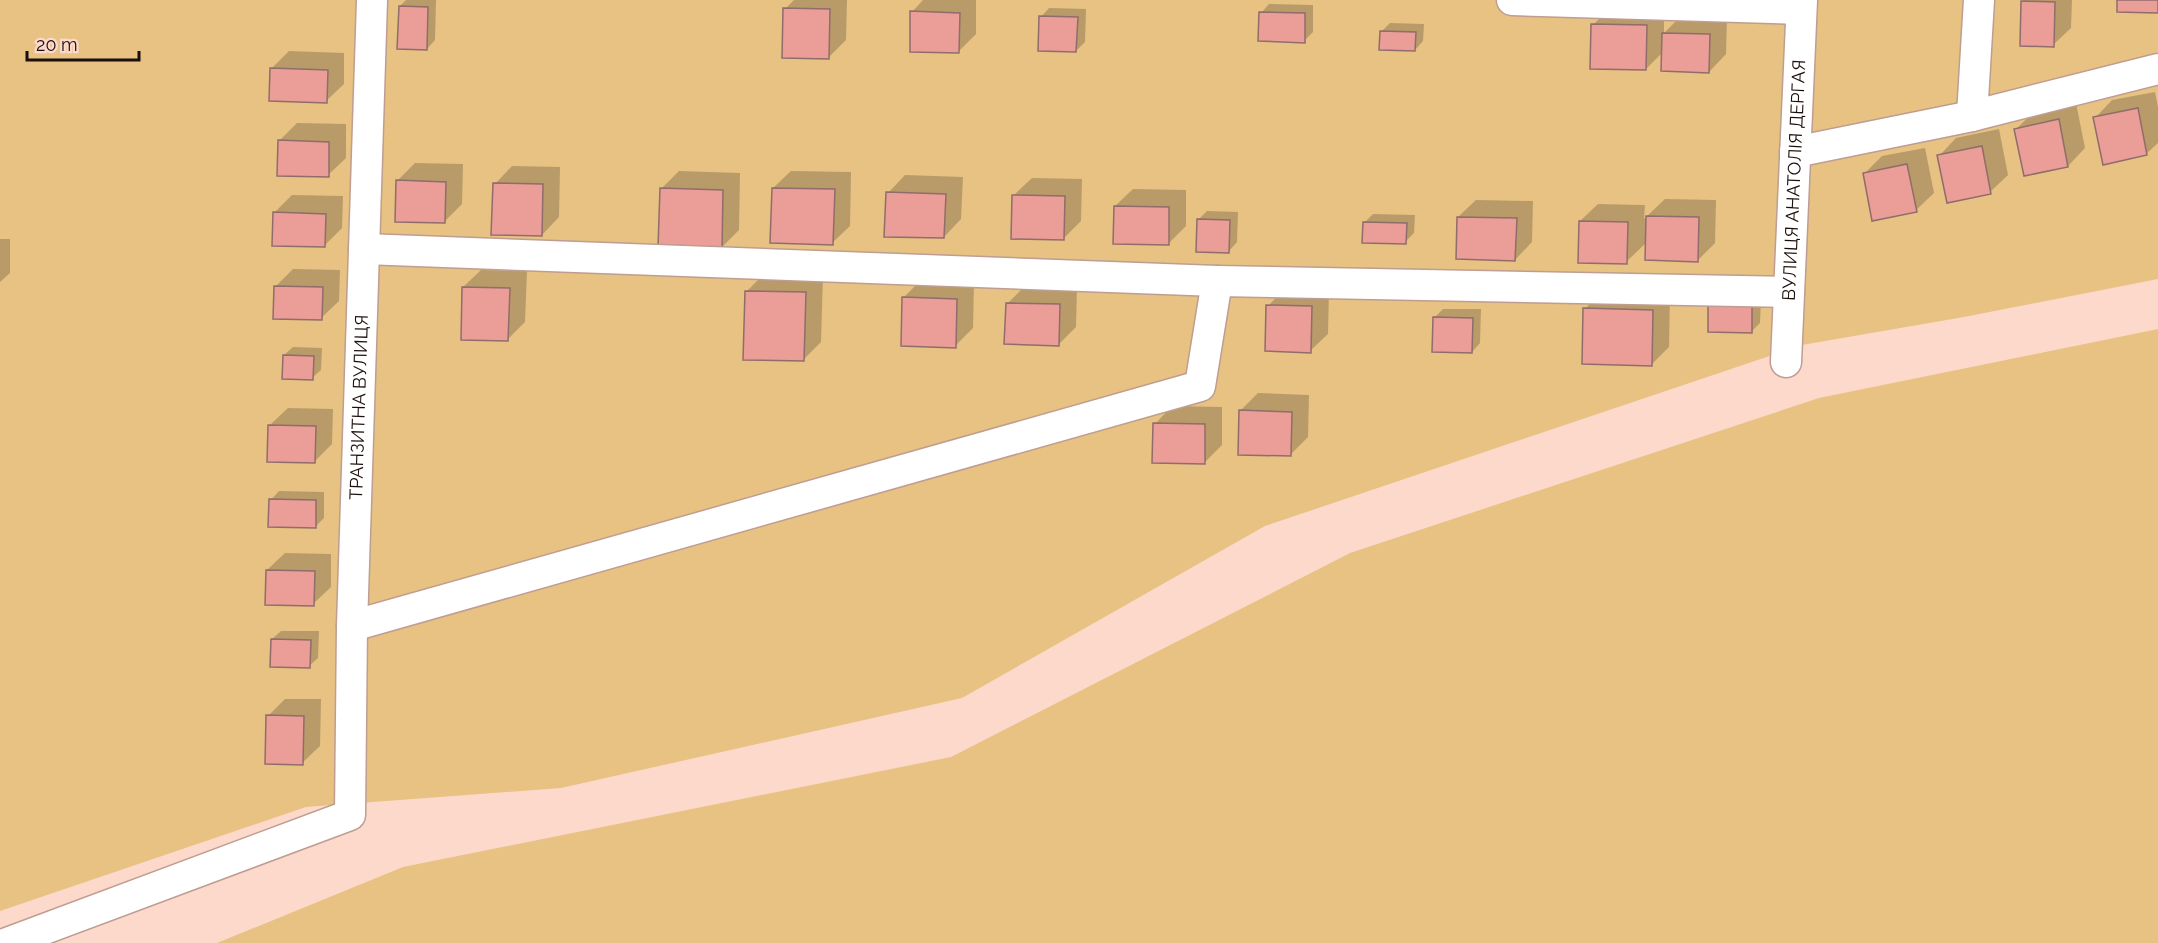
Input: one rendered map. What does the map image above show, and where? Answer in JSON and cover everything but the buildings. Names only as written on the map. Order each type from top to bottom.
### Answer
[{"type":"street","name":"ТРАНЗИТНА ВУЛИЦЯ","points":[[7,943],[351,815],[352,626],[372,0]]},
{"type":"street","points":[[1512,0],[1802,5]]},
{"type":"street","points":[[1972,116],[1980,0]]},
{"type":"street","name":"ВУЛИЦЯ АНАТОЛІЯ ДЕРГАЯ","points":[[1786,362],[1802,5]]},
{"type":"street","points":[[1795,152],[1972,116],[2158,69]]},
{"type":"street","points":[[364,249],[1217,281],[1789,292]]},
{"type":"street","points":[[352,626],[1200,386],[1217,281]]},
{"type":"shaded area","points":[[0,0],[2158,0],[2158,279],[1964,317],[1802,345],[1265,526],[962,698],[561,788],[306,807],[0,911]]},
{"type":"shaded area","points":[[2158,329],[2158,943],[217,943],[403,867],[951,757],[1350,553],[1819,398]]}]
